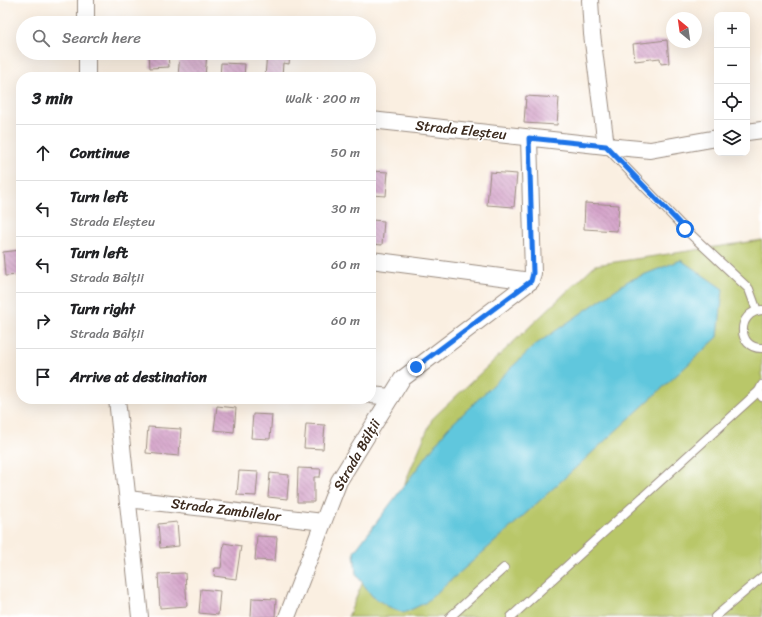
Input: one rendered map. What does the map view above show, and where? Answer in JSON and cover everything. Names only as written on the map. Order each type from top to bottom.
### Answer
[{"type":"street","points":[[86,0],[86,16]]},
{"type":"street","points":[[590,0],[592,34],[606,146]]},
{"type":"street","points":[[87,60],[87,72]]},
{"type":"street","name":"Strada Eleșteu","points":[[376,121],[650,150],[714,139]]},
{"type":"street","points":[[750,132],[762,130]]},
{"type":"street","points":[[376,261],[531,281],[533,273],[529,138]]},
{"type":"street","name":"Strada Bălții","points":[[287,617],[339,481],[402,379],[531,281]]},
{"type":"street","points":[[376,396],[390,397]]},
{"type":"street","points":[[118,404],[140,617]]},
{"type":"street","name":"Strada Zambilelor","points":[[128,499],[323,522]]},
{"type":"lane","points":[[606,146],[685,229],[749,290],[760,310],[751,313],[746,318],[743,324],[743,336],[752,346],[761,350]]},
{"type":"lane","points":[[511,617],[761,391]]},
{"type":"lane","points":[[450,617],[504,568]]},
{"type":"lane","points":[[715,617],[762,577]]},
{"type":"green space","points":[[762,240],[762,617],[348,617],[432,419],[595,265]]},
{"type":"water","points":[[681,260],[723,289],[718,337],[498,539],[425,603],[404,613],[387,606],[372,596],[356,574],[354,552],[447,429],[535,345],[628,281]]},
{"type":"building","points":[[666,40],[669,63],[661,64],[660,58],[635,61],[633,44]]},
{"type":"building","points":[[149,60],[168,60],[169,67],[150,68]]},
{"type":"building","points":[[179,60],[206,60],[205,72],[178,72]]},
{"type":"building","points":[[266,60],[289,60],[289,64],[283,63],[282,72],[265,72]]},
{"type":"building","points":[[221,63],[245,64],[244,72],[220,72]]},
{"type":"building","points":[[526,96],[559,98],[557,125],[524,123]]},
{"type":"building","points":[[376,171],[388,172],[386,196],[376,195]]},
{"type":"building","points":[[490,172],[517,174],[514,207],[487,205]]},
{"type":"building","points":[[585,203],[619,205],[617,231],[584,229]]},
{"type":"building","points":[[376,220],[384,221],[382,245],[376,244]]},
{"type":"building","points":[[16,251],[16,275],[5,276],[3,252]]},
{"type":"building","points":[[217,406],[236,408],[234,432],[214,430]]},
{"type":"building","points":[[253,414],[272,415],[270,439],[251,438]]},
{"type":"building","points":[[306,424],[325,425],[323,449],[304,448]]},
{"type":"building","points":[[148,427],[181,429],[179,456],[146,453]]},
{"type":"building","points":[[298,468],[321,469],[320,477],[314,477],[314,502],[297,502]]},
{"type":"building","points":[[239,471],[258,472],[256,496],[237,495]]},
{"type":"building","points":[[270,473],[289,475],[287,499],[268,497]]},
{"type":"building","points":[[177,522],[179,546],[160,548],[158,524]]},
{"type":"building","points":[[257,536],[277,537],[275,561],[255,560]]},
{"type":"building","points":[[224,543],[241,546],[236,579],[214,576],[215,568],[221,568]]},
{"type":"building","points":[[185,573],[187,606],[160,608],[158,574]]},
{"type":"building","points":[[201,589],[220,591],[218,615],[199,613]]},
{"type":"building","points":[[252,598],[276,599],[275,617],[251,617]]},
{"type":"route","points":[[416,367],[531,281],[533,273],[529,138],[606,146],[685,229]]}]
